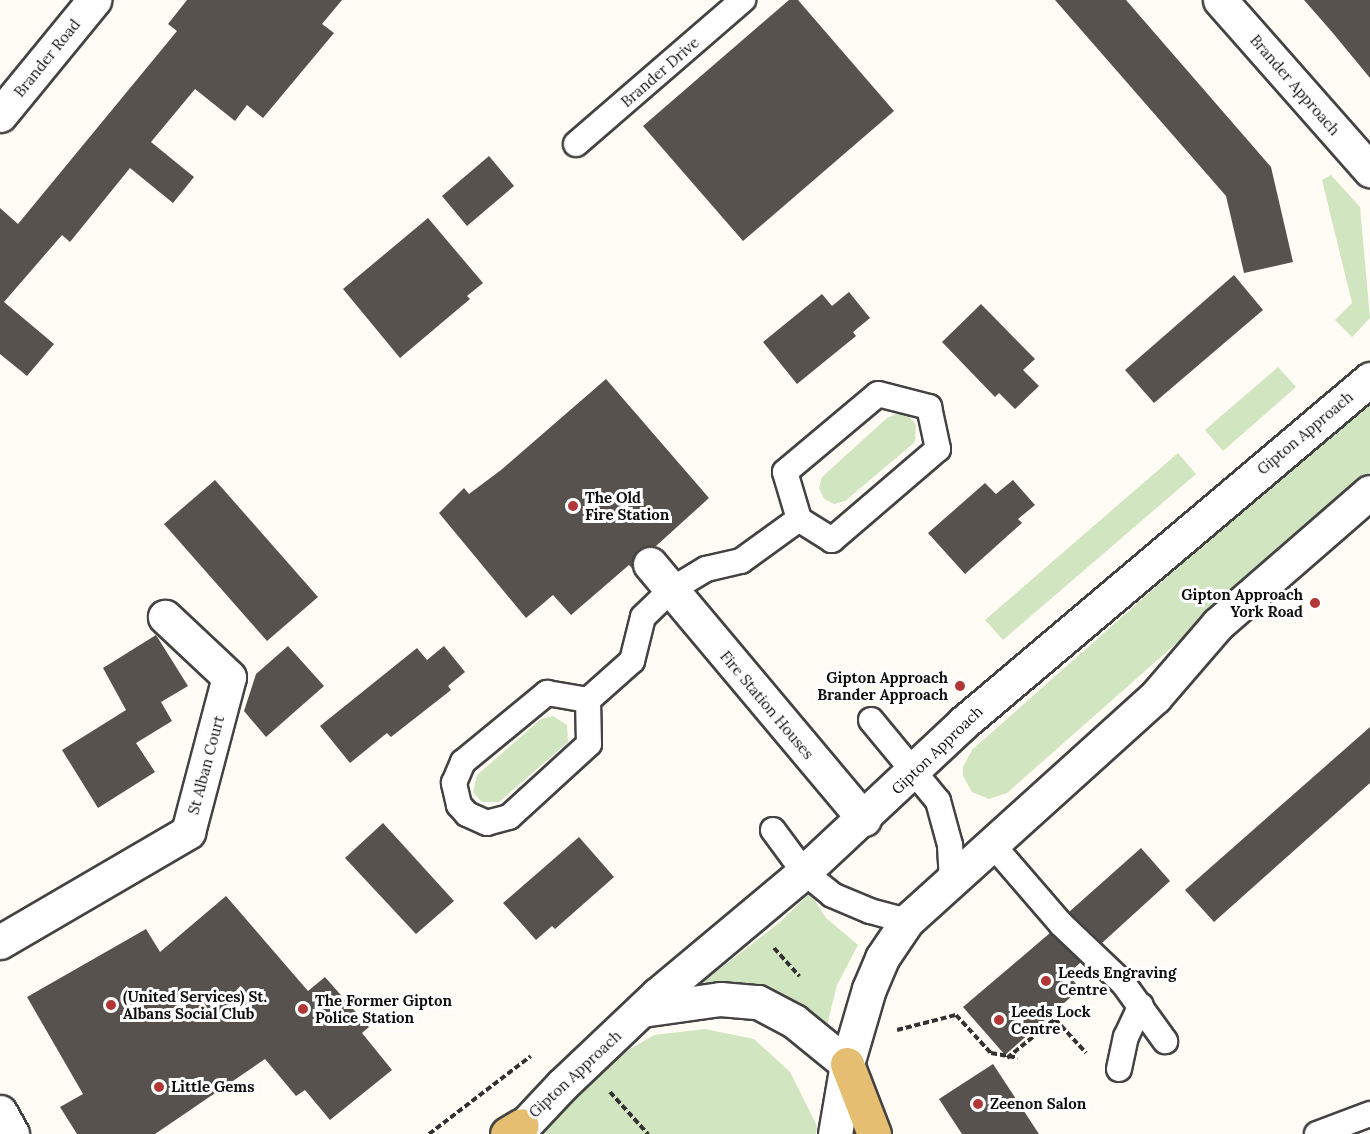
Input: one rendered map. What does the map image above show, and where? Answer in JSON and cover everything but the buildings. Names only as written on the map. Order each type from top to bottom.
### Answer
[{"type":"highway","points":[[847,1064],[874,1134]]},
{"type":"street","name":"Brander Road","points":[[0,115],[94,0]]},
{"type":"street","name":"Brander Approach","points":[[1220,0],[1370,170]]},
{"type":"street","name":"Gipton Approach","points":[[515,1131],[642,1010],[864,819],[963,723],[1370,379]]},
{"type":"street","points":[[835,1134],[847,1064],[882,958],[907,921],[1155,697],[1218,624],[1370,492]]},
{"type":"street","name":"Fire Station Houses","points":[[650,564],[864,819]]},
{"type":"street","name":"St Alban Court","points":[[0,942],[188,832],[229,677],[165,617]]},
{"type":"street","points":[[642,1010],[720,999],[758,1002],[795,1020],[847,1064]]},
{"type":"street","points":[[0,1112],[12,1134]]},
{"type":"lane","name":"Brander Drive","points":[[576,144],[743,0]]},
{"type":"lane","points":[[878,394],[929,407],[938,449],[832,540],[799,519],[785,472],[878,394]]},
{"type":"lane","points":[[588,700],[632,662],[643,617],[671,590],[706,569],[741,561],[799,519]]},
{"type":"lane","points":[[546,693],[588,700],[589,744],[509,817],[487,823],[467,814],[459,805],[454,783],[463,762],[546,693]]},
{"type":"lane","points":[[871,720],[938,801],[950,845],[952,880]]},
{"type":"lane","points":[[773,830],[804,872],[832,895],[870,911],[907,921]]},
{"type":"lane","points":[[992,844],[1061,924],[1141,1005],[1165,1041]]},
{"type":"lane","points":[[1119,1069],[1125,1042],[1141,1005]]},
{"type":"lane","points":[[1317,1134],[1370,1114]]},
{"type":"path","points":[[772,946],[806,983]]},
{"type":"path","points":[[892,1031],[956,1015],[991,1053],[1018,1059]]},
{"type":"path","points":[[1007,1058],[1055,1019],[1090,1058],[1106,1044],[1125,1042]]},
{"type":"path","points":[[429,1134],[449,1123],[541,1048]]},
{"type":"green space","points":[[1331,175],[1360,207],[1370,318],[1352,337],[1335,320],[1352,303],[1322,180]]},
{"type":"green space","points":[[1278,367],[1296,387],[1223,451],[1205,430]]},
{"type":"green space","points":[[1370,397],[1370,472],[1007,793],[989,799],[972,792],[963,776],[963,767],[972,750]]},
{"type":"green space","points":[[898,413],[909,416],[916,425],[915,442],[845,501],[834,504],[824,499],[819,488],[822,477],[887,418]]},
{"type":"green space","points":[[1178,453],[1196,474],[1003,640],[985,620]]},
{"type":"green space","points":[[553,716],[567,725],[568,742],[499,802],[482,802],[473,792],[477,775],[541,719]]},
{"type":"green space","points":[[810,893],[826,918],[858,945],[837,985],[826,1029],[695,988],[779,923]]},
{"type":"green space","points":[[705,1029],[754,1039],[790,1072],[817,1126],[816,1134],[537,1134],[559,1102],[617,1057],[654,1035]]},
{"type":"place","name":"The Old Fire Station","points":[[573,506]]},
{"type":"place","name":"Gipton Approach York Road","points":[[1315,603]]},
{"type":"place","name":"Gipton Approach Brander Approach","points":[[960,686]]},
{"type":"place","name":"Leeds Engraving Centre","points":[[1046,981]]},
{"type":"place","name":"(United Services) St. Albans Social Club","points":[[111,1005]]},
{"type":"place","name":"The Former Gipton Police Station","points":[[303,1009]]},
{"type":"place","name":"Leeds Lock Centre","points":[[999,1020]]},
{"type":"place","name":"Little Gems","points":[[159,1087]]},
{"type":"place","name":"Zeenon Salon","points":[[978,1104]]}]
